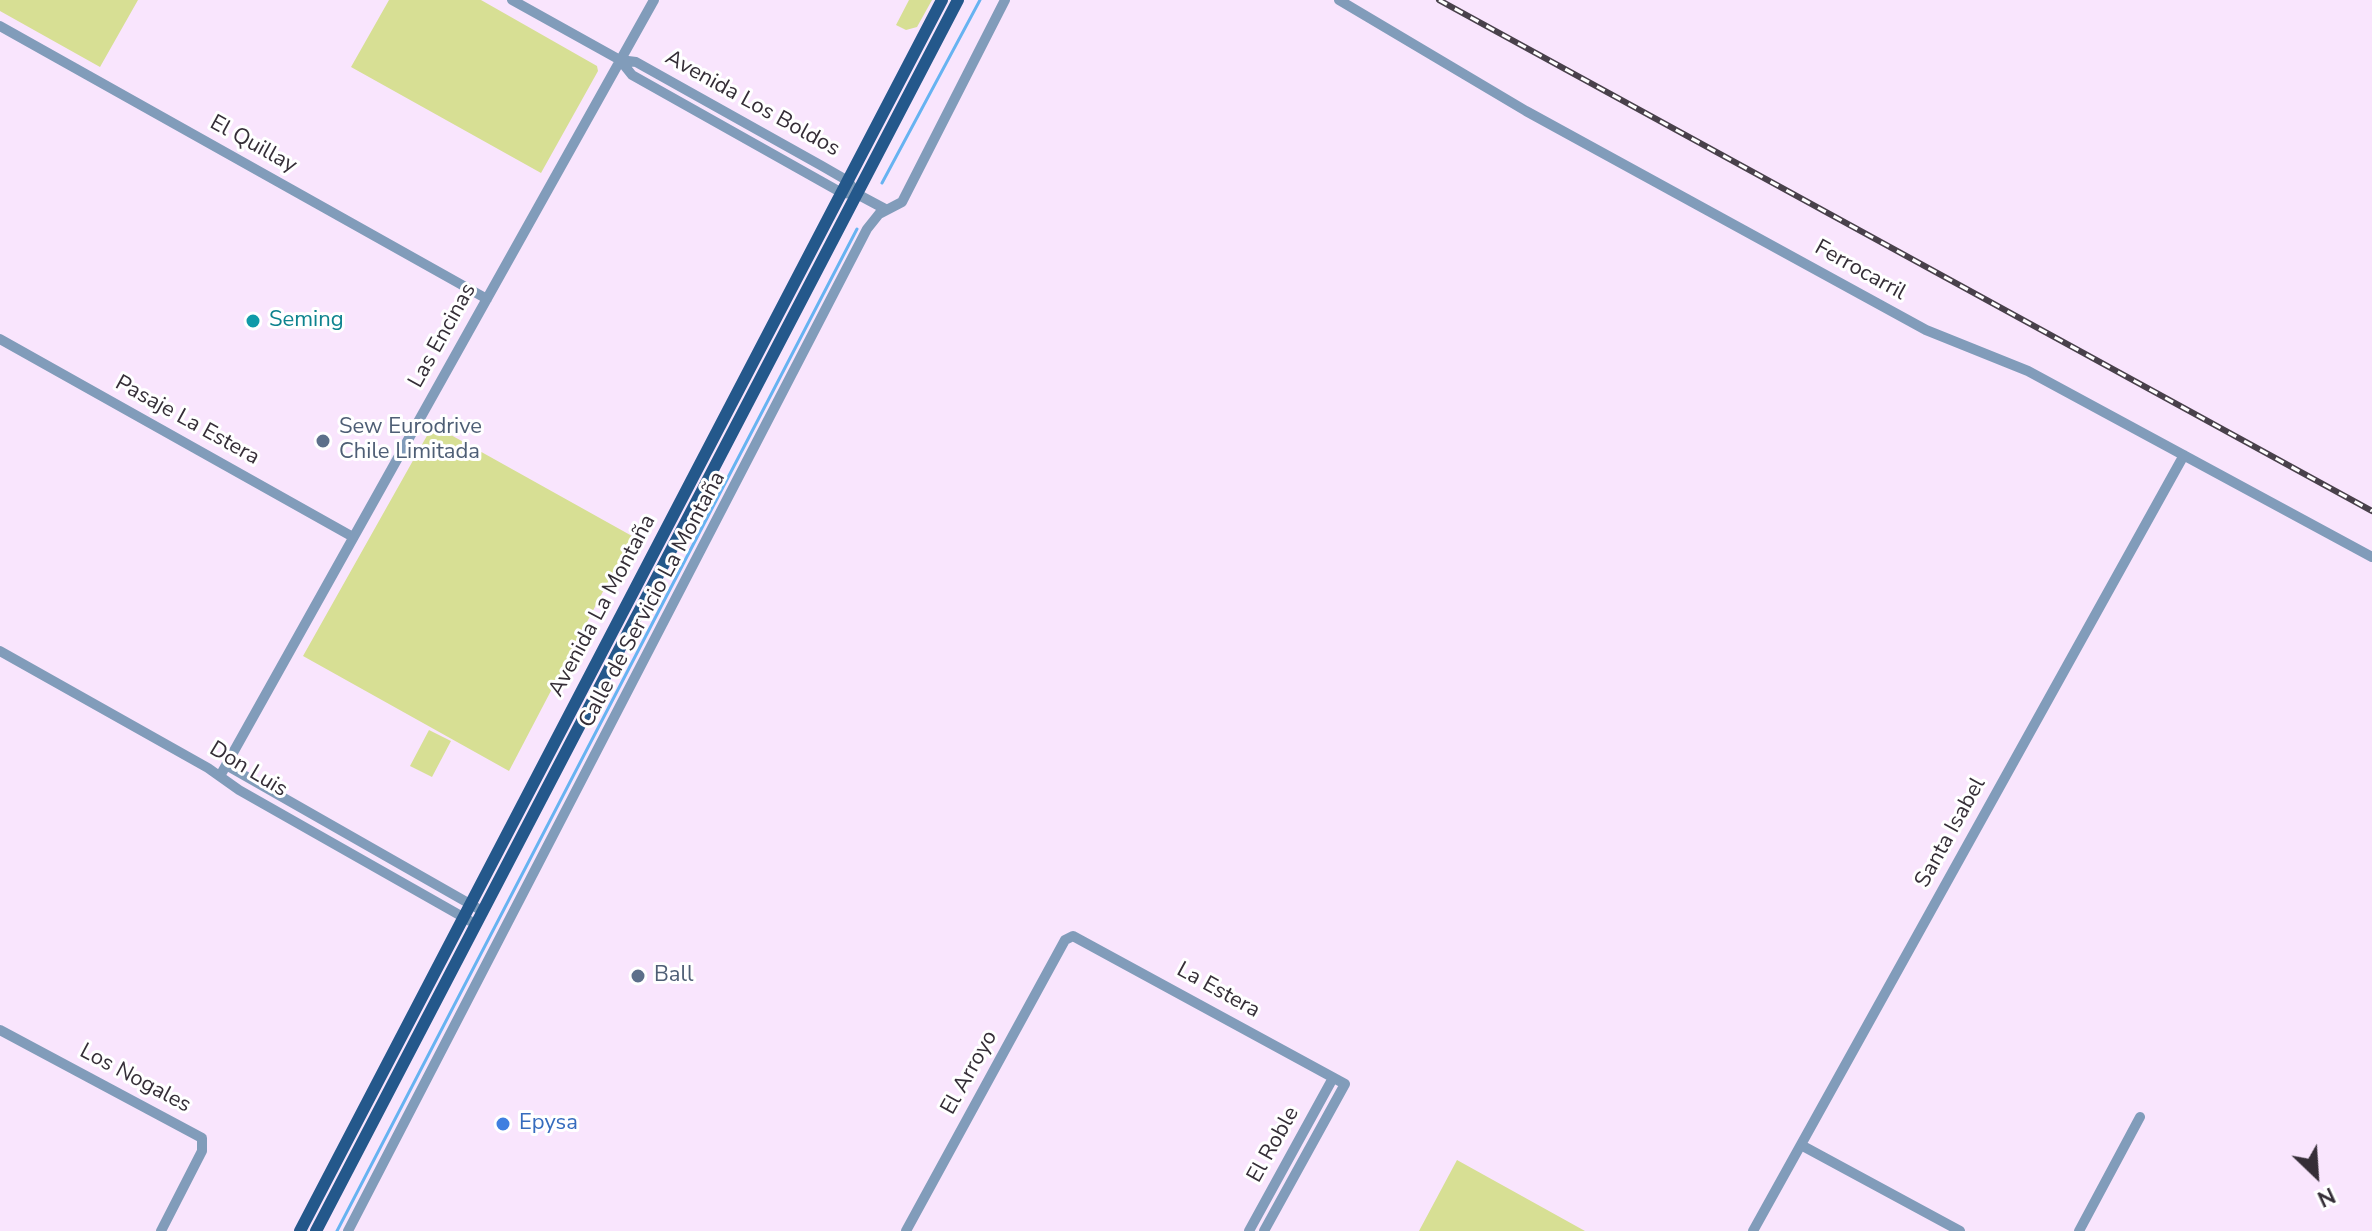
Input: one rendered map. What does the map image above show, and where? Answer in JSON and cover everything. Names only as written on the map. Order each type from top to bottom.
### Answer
[{"type":"main road","name":"Avenida La Montaña","points":[[316,1231],[440,992],[470,920],[471,903],[942,0]]},
{"type":"main road","name":"Avenida La Montaña","points":[[300,1231],[427,985],[470,920],[482,911],[958,0]]},
{"type":"main road","points":[[427,985],[440,992]]},
{"type":"street","name":"Avenida Los Boldos","points":[[512,0],[620,60],[636,62],[848,181],[857,194]]},
{"type":"street","name":"Las Encinas","points":[[220,776],[654,0]]},
{"type":"street","name":"Calle de Servicio La Montaña","points":[[348,1231],[867,229],[873,219],[902,202],[1005,0]]},
{"type":"street","name":"Ferrocarril","points":[[1339,0],[1526,111],[1913,323],[2028,371],[2372,557]]},
{"type":"street","name":"El Quillay","points":[[0,26],[487,299]]},
{"type":"street","name":"Avenida Los Boldos","points":[[620,60],[632,75],[842,193],[857,194],[887,210]]},
{"type":"street","name":"Pasaje La Estera","points":[[0,339],[353,537]]},
{"type":"street","name":"Santa Isabel","points":[[1753,1231],[2184,455]]},
{"type":"street","name":"Don Luis","points":[[0,651],[470,920]]},
{"type":"street","points":[[226,765],[482,911]]},
{"type":"street","name":"La Estera","points":[[1070,936],[1132,966],[1345,1084]]},
{"type":"street","name":"El Arroyo","points":[[906,1231],[1065,940],[1070,936]]},
{"type":"street","name":"Los Nogales","points":[[0,1030],[202,1138],[202,1151],[161,1231]]},
{"type":"street","name":"El Roble","points":[[1249,1231],[1333,1078]]},
{"type":"street","name":"El Roble","points":[[1264,1231],[1345,1084]]},
{"type":"street","points":[[2079,1231],[2140,1117]]},
{"type":"street","points":[[1801,1145],[1960,1231]]},
{"type":"green space","points":[[0,0],[138,0],[100,67],[0,11]]},
{"type":"green space","points":[[389,0],[481,0],[597,66],[598,71],[541,173],[351,67]]},
{"type":"green space","points":[[909,0],[932,0],[917,27],[906,30],[896,25]]},
{"type":"green space","points":[[433,425],[632,536],[509,771],[303,656]]},
{"type":"green space","points":[[429,730],[451,741],[432,777],[410,766]]},
{"type":"green space","points":[[1457,1160],[1585,1231],[1419,1231]]},
{"type":"waterway","points":[[882,183],[980,0]]},
{"type":"waterway","points":[[337,1231],[857,229]]},
{"type":"railway","points":[[1439,0],[2372,511]]},
{"type":"place","name":"Seming","points":[[253,321]]},
{"type":"place","name":"Sew Eurodrive Chile Limitada","points":[[323,441]]},
{"type":"place","name":"Ball","points":[[638,976]]},
{"type":"place","name":"Epysa","points":[[503,1124]]}]
